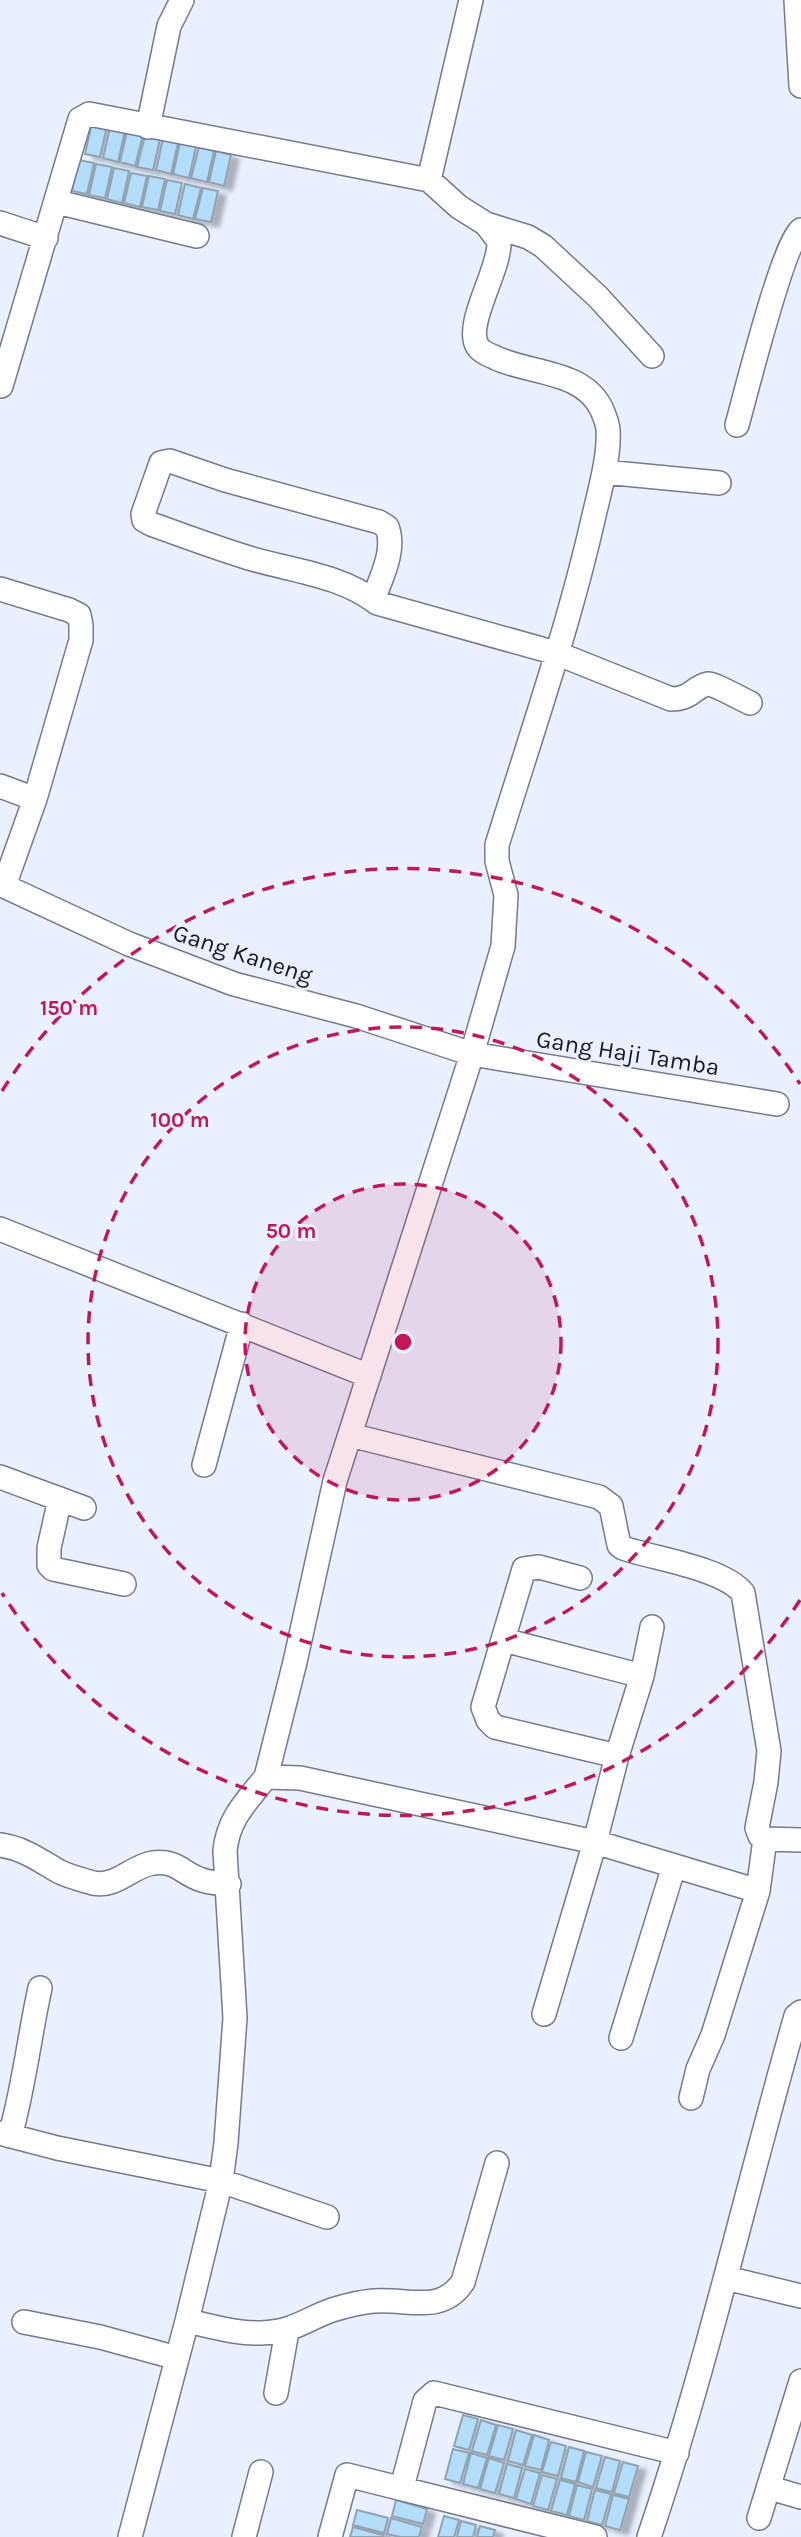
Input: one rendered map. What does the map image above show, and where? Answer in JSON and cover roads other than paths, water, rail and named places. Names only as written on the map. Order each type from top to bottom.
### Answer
[{"type":"street","points":[[148,127],[169,26],[182,0]]},
{"type":"street","points":[[429,180],[471,0]]},
{"type":"street","points":[[796,0],[801,86]]},
{"type":"street","points":[[1,386],[82,117],[89,114],[429,180],[459,207],[486,225],[499,240],[498,260],[475,325],[476,344],[480,350],[505,362],[572,380],[593,395],[602,409],[608,429],[604,472],[581,572],[497,845],[497,862],[506,895],[503,946],[472,1054],[335,1481],[295,1662],[266,1777],[242,1807],[227,1834],[225,1851],[235,2018],[221,2181],[130,2537]]},
{"type":"street","points":[[57,202],[197,236]]},
{"type":"street","points":[[0,223],[46,238]]},
{"type":"street","points":[[486,225],[528,237],[543,246],[598,297],[652,356]]},
{"type":"street","points":[[737,425],[784,263],[794,236],[801,230]]},
{"type":"street","points":[[373,600],[387,558],[390,541],[387,527],[379,522],[225,480],[170,461],[161,463],[143,513],[144,520],[249,558],[320,576],[358,589],[373,600],[390,607],[556,653],[671,699],[688,697],[707,684],[713,684],[750,703]]},
{"type":"street","points":[[604,472],[719,483]]},
{"type":"street","points":[[0,589],[69,610],[79,615],[81,625],[81,640],[35,799],[0,786]]},
{"type":"street","name":"Gang Kaneng","points":[[35,799],[4,886],[130,944],[234,984],[356,1016],[472,1054]]},
{"type":"street","name":"Gang Haji Tamba","points":[[472,1054],[776,1104]]},
{"type":"street","points":[[0,1229],[369,1376]]},
{"type":"street","points":[[204,1465],[243,1324]]},
{"type":"street","points":[[350,1435],[599,1497],[611,1506],[618,1545],[718,1575],[737,1586],[743,1593],[769,1751],[757,1828],[760,1836],[765,1839],[801,1840]]},
{"type":"street","points":[[0,1477],[84,1508]]},
{"type":"street","points":[[60,1499],[48,1565],[53,1569],[124,1584]]},
{"type":"street","points":[[580,1578],[539,1567],[524,1569],[483,1707],[488,1720],[495,1727],[617,1756]]},
{"type":"street","points":[[544,2014],[596,1842],[617,1756],[642,1676],[652,1627]]},
{"type":"street","points":[[505,1640],[642,1676]]},
{"type":"street","points":[[266,1777],[300,1778],[596,1842],[758,1891]]},
{"type":"street","points":[[691,2098],[698,2068],[713,2035],[758,1891],[765,1839]]},
{"type":"street","points":[[0,1845],[38,1857],[60,1873],[93,1883],[102,1884],[116,1880],[143,1865],[167,1863],[177,1865],[203,1881],[229,1884]]},
{"type":"street","points":[[621,2038],[674,1866]]},
{"type":"street","points":[[40,1988],[27,2049],[21,2099],[5,2135],[221,2181],[327,2217]]},
{"type":"street","points":[[649,2537],[677,2454],[726,2278],[760,2141],[796,2016],[801,2012]]},
{"type":"street","points":[[187,2321],[240,2331],[287,2331],[330,2311],[352,2306],[375,2301],[426,2303],[455,2293],[463,2282],[497,2163]]},
{"type":"street","points":[[726,2278],[801,2296]]},
{"type":"street","points":[[24,2322],[100,2337],[177,2358]]},
{"type":"street","points":[[276,2393],[287,2331]]},
{"type":"street","points":[[759,2518],[800,2391]]},
{"type":"street","points":[[401,2487],[425,2401],[434,2393],[677,2454]]},
{"type":"street","points":[[244,2537],[261,2472]]},
{"type":"street","points":[[330,2537],[347,2475],[595,2537]]},
{"type":"street","points":[[769,2488],[801,2497]]}]
